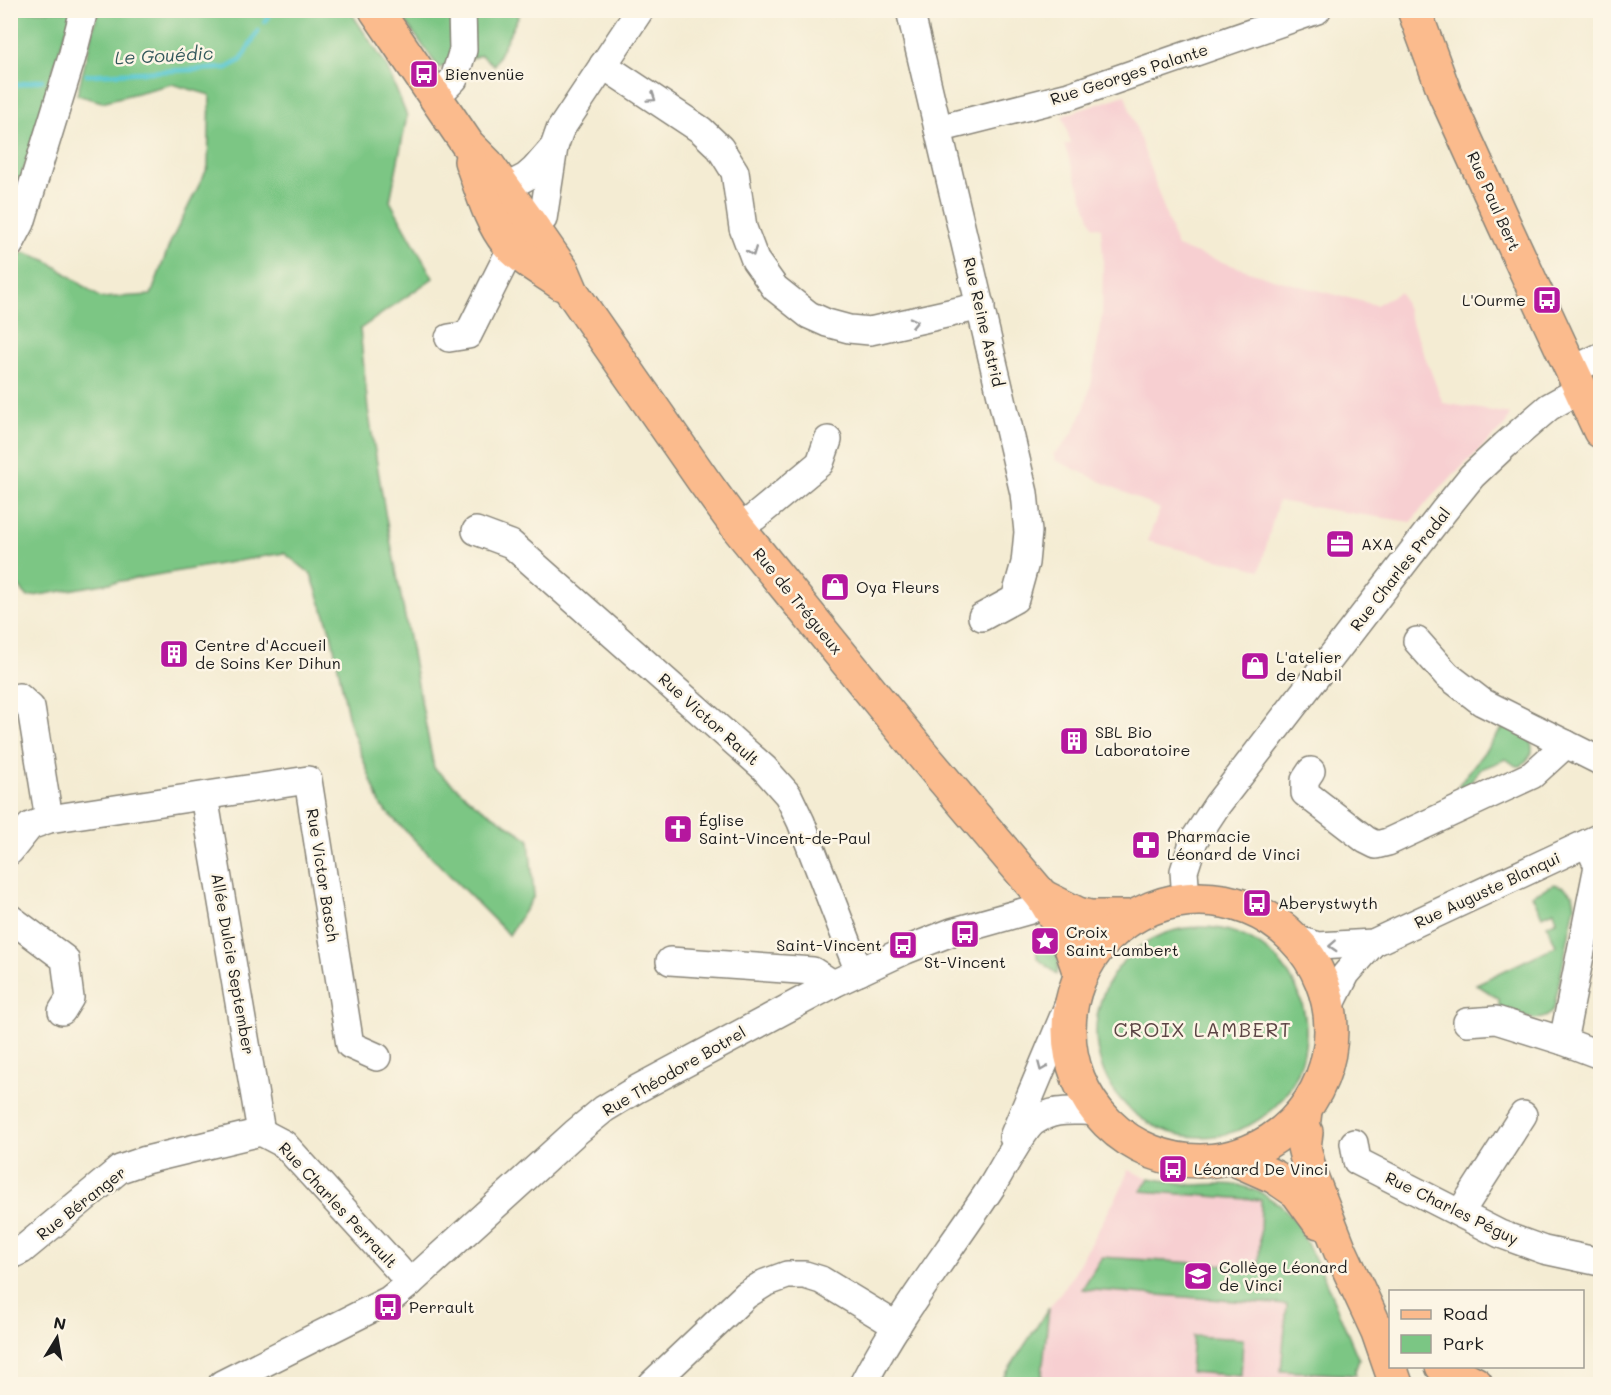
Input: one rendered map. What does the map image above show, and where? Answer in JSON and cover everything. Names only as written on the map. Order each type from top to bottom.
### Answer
[{"type":"main road","name":"Rue de Trégueux","points":[[376,10],[468,145],[471,162],[518,225],[522,256],[572,292],[738,528],[1042,896],[1068,939],[1077,984]]},
{"type":"main road","name":"Rue Paul Bert","points":[[1414,10],[1445,94],[1584,372],[1600,431]]},
{"type":"main road","name":"Rue de Trégueux","points":[[1042,896],[1078,914],[1090,917],[1132,917]]},
{"type":"main road","points":[[1186,899],[1226,901],[1263,915],[1295,939],[1317,970],[1330,1006],[1332,1023],[1329,1056],[1319,1087],[1305,1111],[1274,1139],[1232,1158],[1211,1161],[1179,1160],[1148,1151],[1120,1134],[1096,1111],[1076,1076],[1068,1035],[1077,984],[1102,941],[1132,917],[1158,905],[1186,899]]},
{"type":"main road","points":[[1305,1111],[1304,1147],[1311,1176],[1340,1250],[1384,1335],[1389,1355]]},
{"type":"main road","points":[[1232,1158],[1275,1177],[1297,1192],[1340,1250]]},
{"type":"main road","points":[[1392,1368],[1396,1384]]},
{"type":"main road","points":[[1446,1368],[1476,1384]]},
{"type":"street","points":[[10,244],[21,223],[72,57],[84,10]]},
{"type":"street","points":[[435,98],[454,78],[464,50],[462,10]]},
{"type":"street","points":[[449,338],[468,335],[560,130],[640,10]]},
{"type":"street","name":"Rue Reine Astrid","points":[[910,10],[1024,493],[1028,532],[1025,563],[1015,599],[982,617]]},
{"type":"street","name":"Rue Georges Palante","points":[[938,129],[1069,96],[1317,10]]},
{"type":"street","points":[[603,65],[701,130],[720,148],[735,172],[743,228],[755,260],[775,288],[809,315],[849,330],[870,331],[981,306]]},
{"type":"street","points":[[518,225],[526,177],[554,147]]},
{"type":"street","name":"Rue Charles Pradal","points":[[1186,899],[1184,872],[1194,840],[1217,805],[1472,476],[1549,407],[1584,372]]},
{"type":"street","points":[[738,528],[755,517],[820,463],[828,440]]},
{"type":"street","name":"Rue Victor Rault","points":[[476,531],[511,544],[765,768],[788,795],[801,822],[859,972]]},
{"type":"street","points":[[1417,641],[1447,675],[1482,702],[1600,761]]},
{"type":"street","points":[[19,697],[31,708],[49,819]]},
{"type":"street","points":[[1311,771],[1305,780],[1305,793],[1366,840],[1376,845],[1388,842],[1532,775],[1566,744]]},
{"type":"street","name":"Rue Victor Basch","points":[[204,796],[308,780],[350,1045],[377,1057]]},
{"type":"street","points":[[10,850],[30,826],[49,819],[204,796]]},
{"type":"street","name":"Allée Dulcie September","points":[[204,796],[261,1132]]},
{"type":"street","points":[[1563,1041],[1598,866],[1594,840]]},
{"type":"street","name":"Rue Auguste Blanqui","points":[[1295,939],[1318,946],[1373,943],[1594,840]]},
{"type":"street","name":"Rue Théodore Botrel","points":[[222,1384],[389,1300],[574,1133],[604,1109],[637,1089],[833,984],[906,950],[952,932],[1030,910],[1042,896]]},
{"type":"street","points":[[10,918],[65,959],[70,998],[62,1011]]},
{"type":"street","name":"Rue Auguste Blanqui","points":[[1330,1006],[1346,974],[1373,943]]},
{"type":"street","points":[[669,961],[813,971],[833,984]]},
{"type":"street","points":[[992,1186],[1077,984]]},
{"type":"street","points":[[1467,1022],[1496,1020],[1600,1055]]},
{"type":"street","points":[[863,1384],[897,1326],[992,1186],[1032,1122],[1051,1112],[1096,1111]]},
{"type":"street","points":[[1460,1213],[1523,1115]]},
{"type":"street","name":"Rue Béranger","points":[[10,1256],[22,1250],[120,1169],[146,1160],[261,1132]]},
{"type":"street","name":"Rue Charles Perrault","points":[[261,1132],[284,1144],[410,1283]]},
{"type":"street","name":"Rue Charles Péguy","points":[[1354,1143],[1357,1161],[1500,1234],[1544,1250],[1600,1263]]},
{"type":"street","points":[[652,1384],[746,1295],[765,1283],[788,1275],[805,1275],[821,1280],[897,1326]]},
{"type":"shaded area","points":[[1125,95],[1177,247],[1273,279],[1376,305],[1400,292],[1443,403],[1510,414],[1506,424],[1432,496],[1411,522],[1278,501],[1260,570],[1147,541],[1160,509],[1055,460],[1053,453],[1061,448],[1072,434],[1084,409],[1091,384],[1102,316],[1101,228],[1093,226],[1064,145],[1071,143],[1062,116]]},
{"type":"shaded area","name":"Collège Léonard de Vinci","points":[[1128,1170],[1170,1183],[1239,1185],[1260,1192],[1280,1205],[1296,1222],[1322,1273],[1359,1360],[1355,1371],[1359,1384],[999,1384],[1070,1280],[1123,1185]]},
{"type":"green space","points":[[11,11],[73,11],[11,214]]},
{"type":"green space","points":[[98,11],[350,11],[386,65],[407,116],[390,201],[433,278],[360,329],[368,409],[386,518],[434,768],[477,805],[529,839],[534,896],[509,935],[381,806],[350,725],[331,633],[311,574],[284,553],[28,597],[14,581],[11,582],[11,260],[24,252],[48,261],[101,298],[151,295],[170,243],[208,167],[210,95],[172,84],[102,102],[77,95]]},
{"type":"green space","points":[[398,11],[521,11],[494,65],[481,55],[439,68]]},
{"type":"green space","points":[[1505,725],[1530,739],[1532,751],[1530,757],[1521,766],[1516,766],[1506,759],[1481,769],[1464,791],[1458,786]]},
{"type":"green space","points":[[1554,884],[1564,887],[1573,894],[1575,905],[1554,1008],[1544,1018],[1529,1018],[1501,1008],[1499,999],[1476,984],[1556,946],[1547,925],[1557,920],[1554,911],[1542,916],[1532,895]]},
{"type":"green space","points":[[1191,927],[1211,927],[1231,931],[1251,939],[1282,965],[1294,982],[1302,1002],[1306,1032],[1302,1062],[1294,1082],[1268,1113],[1251,1125],[1231,1133],[1211,1137],[1191,1137],[1171,1133],[1151,1125],[1120,1099],[1108,1082],[1100,1062],[1096,1042],[1096,1022],[1100,1002],[1108,982],[1134,951],[1151,939],[1171,931]]},
{"type":"green space","points":[[1041,930],[1047,933],[1055,943],[1059,961],[1057,974],[1037,958],[1036,932]]},
{"type":"green space","points":[[1149,1178],[1192,1185],[1239,1185],[1260,1192],[1280,1205],[1296,1222],[1322,1273],[1359,1360],[1356,1375],[1281,1371],[1287,1305],[1082,1289],[1102,1257],[1259,1267],[1261,1200],[1141,1191]]},
{"type":"green space","points":[[1049,1308],[1041,1384],[999,1384]]},
{"type":"green space","points":[[1193,1336],[1243,1339],[1241,1376],[1190,1372]]},
{"type":"waterway","name":"Le Gouédic","points":[[265,22],[271,10]]},
{"type":"waterway","name":"Le Gouédic","points":[[87,75],[227,68],[241,60],[258,31]]},
{"type":"waterway","points":[[10,86],[42,80]]},
{"type":"place","name":"Bienvenüe","points":[[424,74]]},
{"type":"place","name":"L'Ourme","points":[[1547,300]]},
{"type":"place","name":"AXA","points":[[1340,544]]},
{"type":"place","name":"Oya Fleurs","points":[[835,587]]},
{"type":"place","name":"Centre d'Accueil de Soins Ker Dihun","points":[[174,654]]},
{"type":"place","name":"L'atelier de Nabil","points":[[1255,666]]},
{"type":"place","name":"SBL Bio Laboratoire","points":[[1074,741]]},
{"type":"place","name":"Église Saint-Vincent-de-Paul","points":[[678,829]]},
{"type":"place","name":"Pharmacie Léonard de Vinci","points":[[1146,845]]},
{"type":"place","name":"Aberystwyth","points":[[1257,903]]},
{"type":"place","name":"St-Vincent","points":[[965,934]]},
{"type":"place","name":"Croix Saint-Lambert","points":[[1045,941]]},
{"type":"place","name":"Saint-Vincent","points":[[903,945]]},
{"type":"place","name":"Léonard De Vinci","points":[[1173,1169]]},
{"type":"place","name":"Collège Léonard de Vinci","points":[[1198,1276]]},
{"type":"place","name":"Perrault","points":[[388,1307]]},
{"type":"district","name":"CROIX LAMBERT","points":[[1203,1030]]}]
